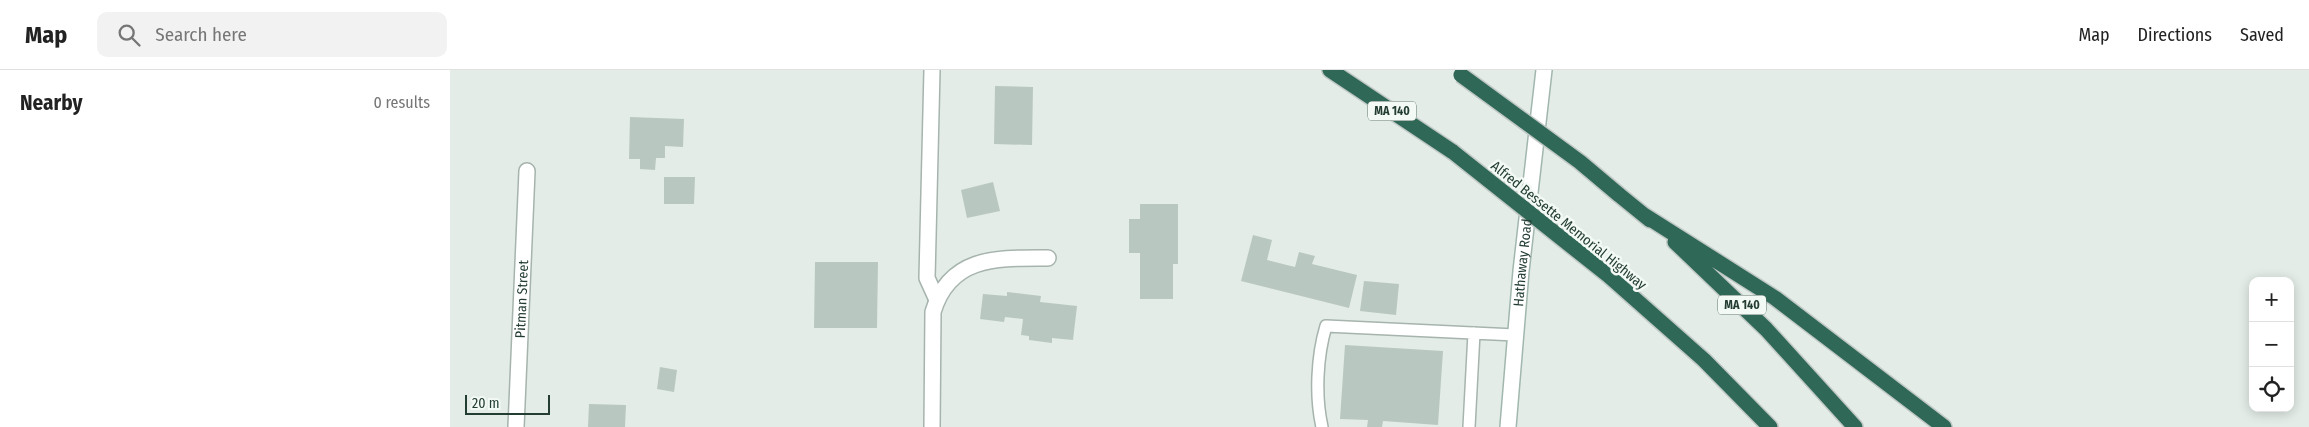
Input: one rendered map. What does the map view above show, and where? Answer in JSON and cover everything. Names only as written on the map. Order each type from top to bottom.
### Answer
[{"type":"highway","name":"Alfred Bessette Memorial Highway","points":[[1330,70],[1453,152],[1609,276],[1704,360],[1770,427]]},
{"type":"highway","name":"MA 140","points":[[1458,72],[1573,156],[1644,214],[1766,329],[1855,427]]},
{"type":"highway","points":[[1644,214],[1775,298],[1853,355],[1944,427]]},
{"type":"street","points":[[932,70],[927,278],[937,300]]},
{"type":"street","name":"Hathaway Road","points":[[1508,427],[1515,335],[1544,70]]},
{"type":"street","name":"Pitman Street","points":[[516,427],[527,171]]},
{"type":"street","points":[[932,427],[933,312],[937,300],[947,284],[974,264],[997,258],[1048,258]]},
{"type":"lane","points":[[1322,427],[1319,397],[1320,347],[1326,326],[1515,335]]},
{"type":"lane","points":[[1469,427],[1474,333]]},
{"type":"building","points":[[995,86],[1033,87],[1032,145],[994,144]]},
{"type":"building","points":[[630,117],[684,119],[683,147],[665,146],[665,158],[656,158],[655,170],[640,169],[640,159],[629,159]]},
{"type":"building","points":[[664,177],[695,177],[694,204],[664,204]]},
{"type":"building","points":[[993,182],[1000,211],[967,218],[961,190]]},
{"type":"building","points":[[1140,204],[1178,204],[1178,264],[1173,264],[1173,299],[1140,299],[1140,253],[1129,253],[1129,219],[1140,219]]},
{"type":"building","points":[[1253,235],[1272,240],[1267,260],[1295,267],[1299,252],[1315,256],[1312,264],[1357,275],[1349,308],[1241,281]]},
{"type":"building","points":[[815,262],[878,262],[877,328],[814,328]]},
{"type":"building","points":[[1364,281],[1399,284],[1396,315],[1360,311]]},
{"type":"building","points":[[1007,292],[1041,296],[1040,302],[1077,306],[1073,340],[1052,338],[1052,343],[1029,340],[1029,336],[1021,335],[1023,319],[1005,317],[1004,322],[980,319],[983,294],[1007,296]]},
{"type":"building","points":[[1345,345],[1443,351],[1438,425],[1383,421],[1382,427],[1367,427],[1368,420],[1340,419]]},
{"type":"building","points":[[660,367],[677,370],[674,392],[657,389]]},
{"type":"building","points":[[589,404],[626,405],[625,427],[588,427]]}]
